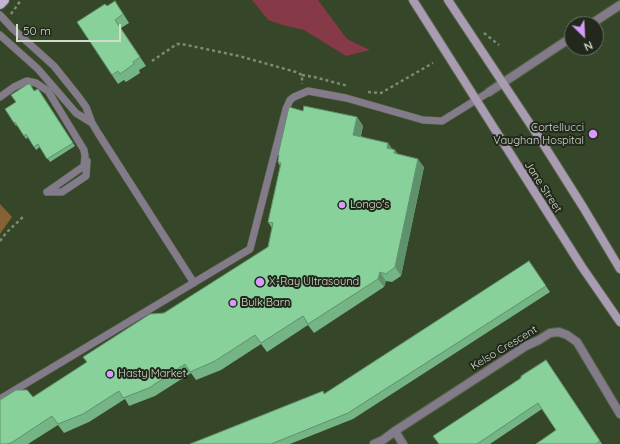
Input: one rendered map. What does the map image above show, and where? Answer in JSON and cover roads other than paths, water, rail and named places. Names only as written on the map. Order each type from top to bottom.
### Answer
[{"type":"main road","points":[[0,4],[4,0]]},
{"type":"main road","name":"Jane Street","points":[[413,0],[582,267],[620,322]]},
{"type":"main road","points":[[448,0],[583,207],[620,269]]},
{"type":"street","points":[[603,16],[620,5]]},
{"type":"street","points":[[489,92],[564,42]]},
{"type":"street","name":"Kelso Crescent","points":[[374,444],[383,440],[395,430],[526,346],[550,333],[559,332],[567,335],[577,342],[620,414]]},
{"type":"street","points":[[395,430],[404,444]]},
{"type":"lane","points":[[0,15],[13,29],[54,66],[86,107],[92,124],[194,283]]},
{"type":"lane","points":[[0,35],[38,69],[76,113],[92,124]]},
{"type":"lane","points":[[0,97],[14,87],[27,81],[36,83],[48,91],[84,150],[86,156],[84,166],[46,192]]},
{"type":"lane","points":[[0,399],[250,249],[286,109],[290,100],[294,96],[308,91],[346,98],[423,120],[442,121],[489,92]]},
{"type":"place","name":"Cortellucci Vaughan Hospital","points":[[593,134]]},
{"type":"place","name":"Longo's","points":[[342,205]]},
{"type":"place","name":"X-Ray Ultrasound","points":[[260,282]]},
{"type":"place","name":"Bulk Barn","points":[[233,303]]},
{"type":"place","name":"Hasty Market","points":[[110,374]]}]
